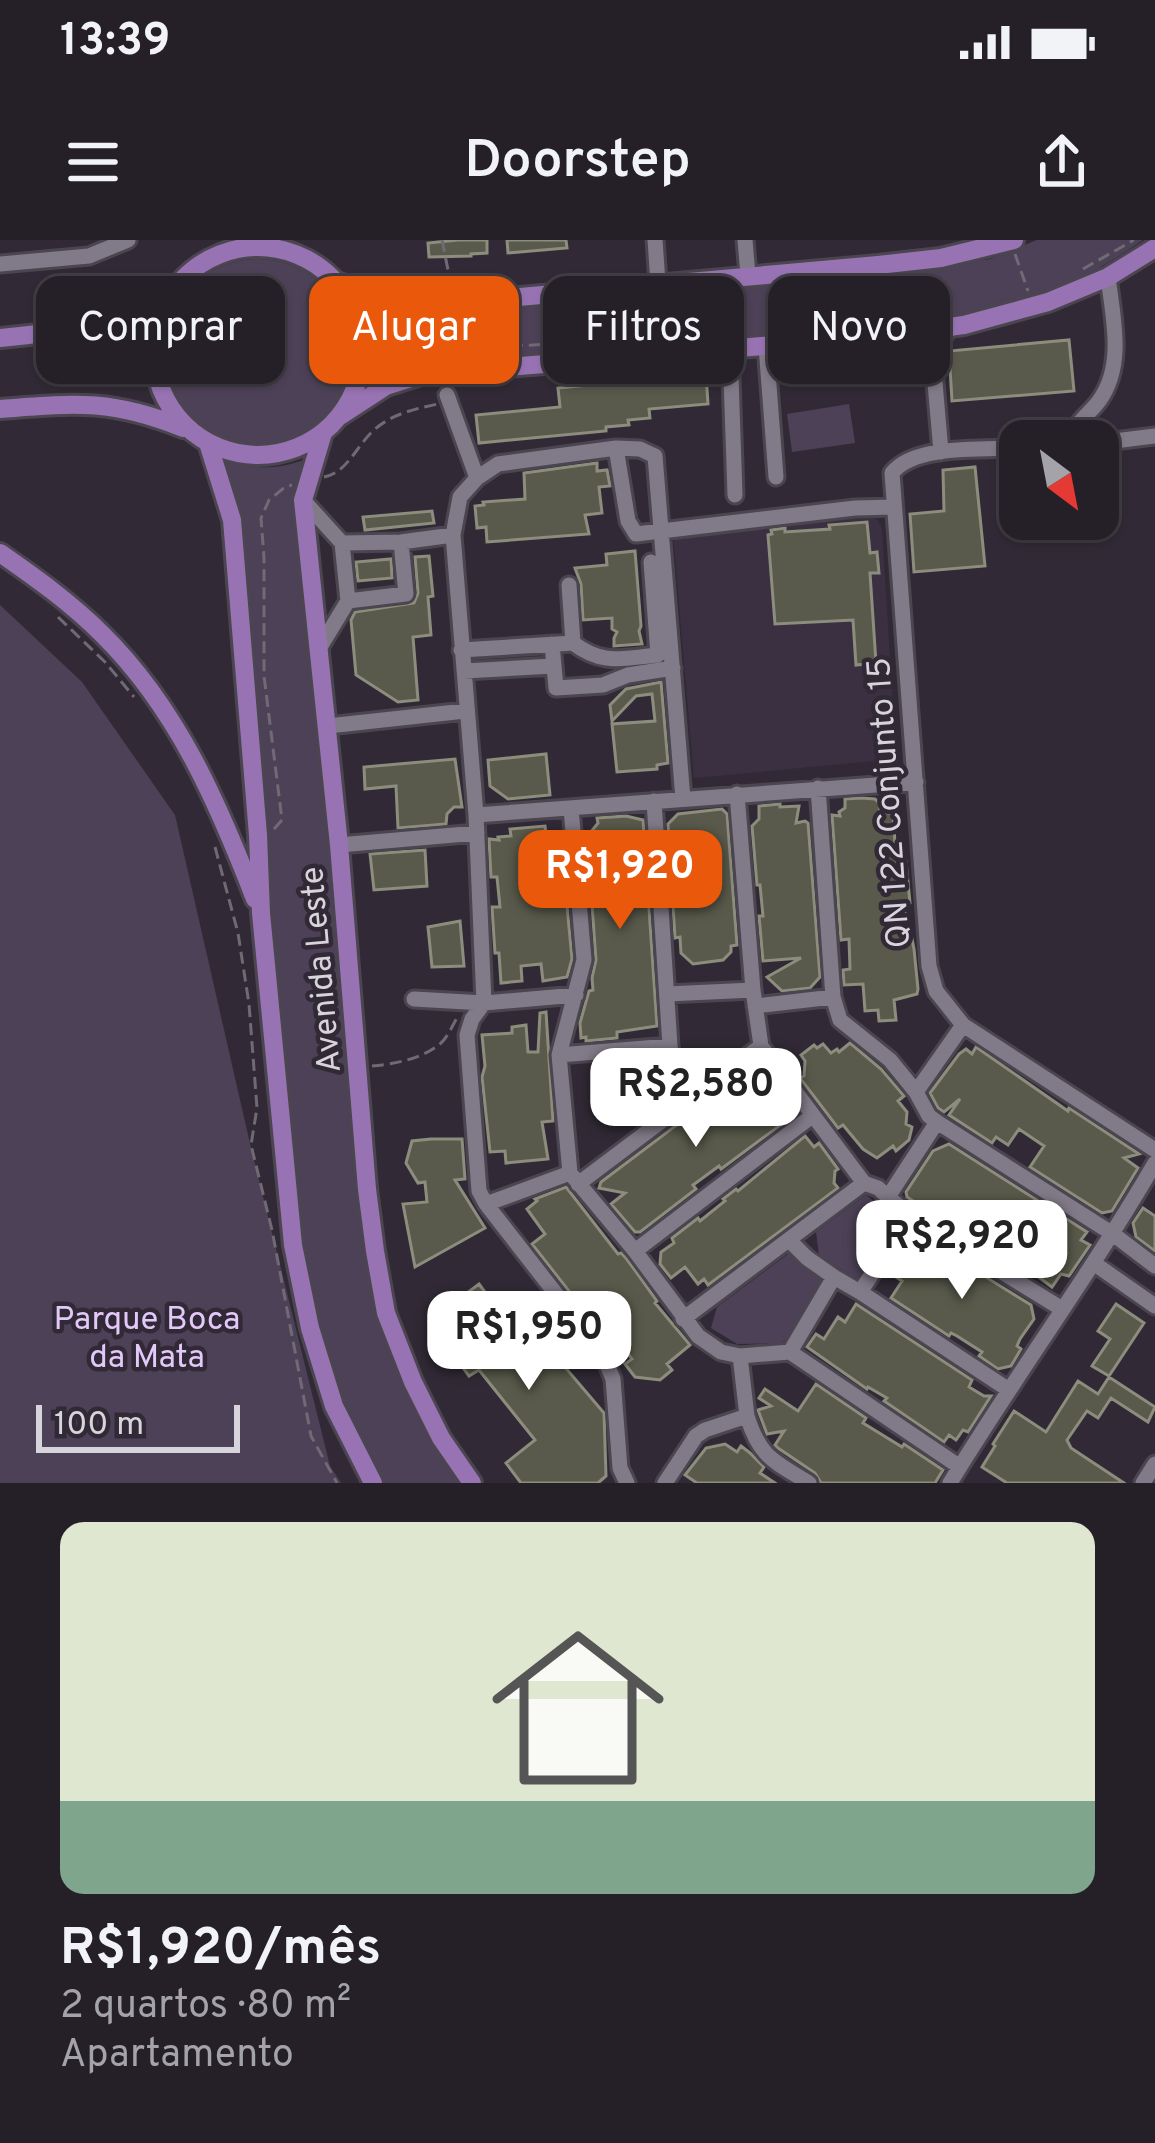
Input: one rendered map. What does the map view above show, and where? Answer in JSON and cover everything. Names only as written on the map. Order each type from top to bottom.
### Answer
[{"type":"main road","points":[[204,262],[206,240]]},
{"type":"main road","points":[[303,240],[319,266]]},
{"type":"main road","points":[[728,276],[878,265],[1012,241]]},
{"type":"main road","points":[[187,276],[226,252],[250,248],[298,254],[330,276]]},
{"type":"main road","points":[[951,327],[1034,307],[1108,277],[1155,248]]},
{"type":"main road","points":[[863,276],[878,265]]},
{"type":"main road","points":[[0,338],[36,333]]},
{"type":"main road","points":[[744,347],[766,346]]},
{"type":"main road","points":[[340,416],[386,386],[424,374],[543,364]]},
{"type":"main road","points":[[159,384],[188,430]]},
{"type":"main road","points":[[0,409],[95,404],[143,411],[231,452],[267,455],[302,446],[323,434],[340,416],[357,384]]},
{"type":"main road","name":"Avenida Leste","points":[[323,434],[304,500],[367,1189],[386,1312],[413,1382],[472,1483]]},
{"type":"main road","name":"Avenida Leste","points":[[208,443],[232,520],[260,913],[292,1245],[334,1406],[373,1483]]},
{"type":"main road","points":[[0,553],[54,591],[103,635],[161,706],[199,765],[260,913]]},
{"type":"street","points":[[0,264],[89,256],[128,240]]},
{"type":"street","points":[[655,240],[658,276]]},
{"type":"street","points":[[745,240],[748,274]]},
{"type":"street","points":[[1080,420],[1098,403],[1112,375],[1116,343],[1108,277]]},
{"type":"street","points":[[766,346],[776,477]]},
{"type":"street","points":[[731,384],[735,495]]},
{"type":"street","points":[[935,384],[941,452]]},
{"type":"street","points":[[446,395],[477,478]]},
{"type":"street","points":[[1119,440],[1155,436]]},
{"type":"street","points":[[616,448],[628,521],[632,530],[643,535],[894,507]]},
{"type":"street","points":[[627,1483],[620,1468],[613,1379],[602,1353],[479,1191],[467,1035],[484,1003],[476,815],[453,536],[460,497],[498,464],[616,448],[640,448],[655,456],[683,799]]},
{"type":"street","name":"QN 122 Conjunto 15","points":[[999,449],[910,458],[892,473],[929,966],[936,991],[963,1025],[1155,1150]]},
{"type":"street","points":[[304,500],[342,543],[348,601],[320,647]]},
{"type":"street","points":[[342,543],[453,536]]},
{"type":"street","points":[[348,601],[406,594],[401,542]]},
{"type":"street","points":[[461,650],[573,644],[604,659],[658,655],[651,562]]},
{"type":"street","points":[[568,585],[573,644]]},
{"type":"street","points":[[552,644],[556,688],[603,686],[628,675],[673,668]]},
{"type":"street","points":[[464,671],[553,666]]},
{"type":"street","points":[[328,726],[465,711]]},
{"type":"street","points":[[476,815],[916,782]]},
{"type":"street","points":[[818,788],[833,997],[840,1020],[876,1047],[916,1092],[929,1116],[1114,1234],[1155,1266]]},
{"type":"street","points":[[736,794],[760,1046],[864,1183],[1062,1309]]},
{"type":"street","points":[[654,801],[670,1046],[681,1108]]},
{"type":"street","points":[[571,808],[584,960],[559,1055],[574,1179],[635,1251],[683,1319],[708,1344],[740,1356],[790,1352],[960,1467]]},
{"type":"street","points":[[339,844],[477,833]]},
{"type":"street","points":[[667,994],[833,997]]},
{"type":"street","points":[[413,999],[484,1003],[576,995]]},
{"type":"street","points":[[916,1092],[963,1025]]},
{"type":"street","points":[[559,1055],[670,1046]]},
{"type":"street","points":[[486,1204],[574,1179],[681,1108],[760,1046]]},
{"type":"street","points":[[635,1251],[812,1116]]},
{"type":"street","points":[[888,1197],[937,1121]]},
{"type":"street","points":[[950,1483],[1095,1264],[1155,1163]]},
{"type":"street","points":[[683,1319],[864,1183]]},
{"type":"street","points":[[860,1292],[911,1216]]},
{"type":"street","points":[[790,1240],[834,1277],[1009,1390]]},
{"type":"street","points":[[1095,1264],[1155,1306]]},
{"type":"street","points":[[790,1352],[834,1277]]},
{"type":"street","points":[[740,1356],[747,1416],[761,1451],[809,1483]]},
{"type":"street","points":[[665,1483],[696,1436],[747,1416]]},
{"type":"street","points":[[1143,1483],[1155,1464]]},
{"type":"path","points":[[442,240],[448,276]]},
{"type":"path","points":[[1012,241],[1034,307]]},
{"type":"path","points":[[51,610],[105,662],[144,710]]},
{"type":"path","points":[[212,835],[238,933],[249,1004],[257,1108],[250,1145],[272,1230],[311,1436],[337,1483]]},
{"type":"path","points":[[357,1067],[392,1064],[439,1045],[459,1014]]},
{"type":"shaded area","points":[[877,519],[882,529],[896,759],[694,778],[673,533]]},
{"type":"green space","points":[[1037,240],[1143,240],[1032,299],[950,320],[950,276],[894,276],[990,259]]},
{"type":"green space","points":[[258,259],[294,266],[310,275],[309,384],[345,384],[335,404],[310,429],[276,443],[240,443],[206,429],[181,404],[171,384],[285,384],[285,276],[205,276],[222,266]]},
{"type":"green space","points":[[768,282],[768,337],[744,339],[744,284]]},
{"type":"green space","points":[[543,304],[543,353],[519,355],[519,306]]},
{"type":"green space","points":[[849,404],[855,443],[792,452],[787,414]]},
{"type":"green space","points":[[200,449],[255,467],[283,466],[312,457],[309,482],[385,1313],[471,1483],[369,1483],[333,1407],[294,1245],[240,519]]},
{"type":"green space","name":"Parque Boca da Mata","points":[[0,605],[82,682],[175,815],[330,1466],[341,1483],[0,1483]]},
{"type":"green space","points":[[866,1195],[899,1222],[867,1274],[857,1279],[819,1255],[816,1232]]},
{"type":"green space","points":[[792,1251],[825,1280],[814,1310],[782,1343],[737,1344],[711,1328],[717,1307]]},
{"type":"building","points":[[487,240],[487,253],[429,257],[428,243]]},
{"type":"building","points":[[507,240],[566,240],[567,248],[508,253]]},
{"type":"building","points":[[1069,340],[1074,391],[952,401],[950,351]]},
{"type":"building","points":[[707,384],[708,404],[649,409],[650,418],[628,420],[629,425],[606,427],[606,431],[479,443],[476,415],[560,407],[558,388]]},
{"type":"building","points":[[597,463],[597,471],[607,470],[610,486],[599,487],[602,513],[585,515],[589,534],[487,542],[486,527],[477,528],[475,506],[525,499],[524,473]]},
{"type":"building","points":[[975,467],[985,566],[914,572],[910,514],[944,511],[943,470]]},
{"type":"building","points":[[432,511],[434,523],[365,530],[363,517]]},
{"type":"building","points":[[867,522],[870,553],[877,552],[879,573],[870,573],[876,663],[856,665],[853,620],[775,624],[768,535],[785,528],[785,532],[830,529],[829,525]]},
{"type":"building","points":[[635,551],[642,644],[614,646],[617,632],[612,629],[612,618],[583,620],[575,568],[607,565],[606,554]]},
{"type":"building","points":[[429,556],[431,635],[413,637],[418,700],[398,702],[356,675],[351,620],[355,612],[414,603],[418,593],[415,557]]},
{"type":"building","points":[[391,559],[392,578],[358,581],[356,562]]},
{"type":"building","points":[[661,682],[668,763],[657,769],[617,772],[612,724],[655,721],[652,694],[636,696],[612,721],[610,705],[626,689]]},
{"type":"building","points":[[546,754],[550,795],[508,799],[490,786],[488,760]]},
{"type":"building","points":[[455,759],[462,807],[447,814],[446,824],[398,828],[396,786],[365,789],[364,767]]},
{"type":"building","points":[[845,799],[875,799],[880,811],[893,814],[895,843],[906,861],[910,903],[904,905],[918,989],[917,994],[894,1000],[896,1020],[879,1021],[878,1010],[865,1011],[863,984],[844,985],[843,970],[850,969],[849,939],[841,940],[832,815],[840,816]]},
{"type":"building","points":[[759,806],[799,806],[796,823],[808,823],[820,977],[810,988],[782,991],[767,977],[801,958],[763,961],[759,916],[763,916],[752,826],[759,819]]},
{"type":"building","points":[[722,809],[727,814],[737,945],[731,946],[723,960],[693,964],[681,953],[680,937],[675,938],[668,824],[678,814]]},
{"type":"building","points":[[597,818],[643,820],[657,1026],[586,1041],[581,1038],[580,1023],[593,990],[596,960],[587,837]]},
{"type":"building","points":[[545,826],[547,843],[561,841],[572,959],[567,977],[543,981],[541,964],[521,966],[522,981],[501,983],[492,907],[500,907],[497,877],[491,877],[489,839],[511,836],[510,829]]},
{"type":"building","points":[[425,850],[427,886],[374,890],[370,854]]},
{"type":"building","points":[[460,921],[464,966],[432,967],[428,927]]},
{"type":"building","points":[[546,1012],[553,1121],[542,1122],[548,1159],[506,1163],[505,1151],[490,1152],[482,1035],[512,1033],[512,1027],[526,1025],[528,1052],[538,1052],[540,1013]]},
{"type":"building","points":[[850,1043],[904,1096],[898,1101],[907,1112],[906,1124],[912,1127],[909,1140],[877,1158],[843,1125],[838,1128],[800,1078],[805,1061],[801,1055],[814,1045],[823,1044],[831,1053]]},
{"type":"building","points":[[976,1047],[1139,1154],[1124,1158],[1138,1168],[1112,1211],[1102,1213],[1030,1167],[1044,1146],[1019,1129],[1008,1145],[996,1137],[992,1143],[949,1115],[960,1099],[944,1112],[938,1108],[930,1093],[959,1054],[966,1049],[972,1054]]},
{"type":"building","points":[[758,1074],[768,1075],[793,1109],[790,1118],[635,1232],[611,1204],[625,1193],[599,1188],[601,1182],[735,1081],[740,1088]]},
{"type":"building","points":[[805,1136],[814,1147],[819,1143],[838,1169],[834,1183],[838,1188],[708,1285],[704,1279],[698,1284],[685,1267],[671,1278],[660,1264],[661,1252],[674,1243],[672,1238]]},
{"type":"building","points":[[462,1139],[465,1179],[455,1180],[485,1228],[415,1267],[403,1204],[427,1202],[425,1182],[418,1183],[406,1163],[412,1141]]},
{"type":"building","points":[[949,1144],[1087,1232],[1081,1240],[1090,1245],[1069,1276],[1061,1274],[1052,1287],[1021,1264],[1020,1268],[1006,1260],[1009,1255],[984,1239],[980,1244],[907,1197],[933,1151]]},
{"type":"building","points":[[566,1187],[690,1345],[667,1364],[672,1370],[660,1380],[635,1377],[625,1364],[632,1359],[609,1329],[603,1333],[598,1328],[532,1244],[545,1234],[527,1209],[535,1199]]},
{"type":"building","points":[[1143,1208],[1155,1216],[1155,1251],[1136,1237],[1133,1223]]},
{"type":"building","points":[[926,1240],[1031,1305],[1034,1319],[1020,1339],[1017,1346],[1021,1349],[1011,1366],[998,1369],[979,1356],[982,1352],[891,1298],[902,1281],[890,1273],[900,1254],[908,1243]]},
{"type":"building","points":[[479,1284],[519,1339],[527,1332],[531,1337],[536,1333],[604,1413],[606,1476],[598,1483],[521,1483],[506,1463],[535,1440],[479,1370],[469,1376],[429,1321]]},
{"type":"building","points":[[856,1304],[972,1380],[969,1387],[991,1396],[968,1432],[963,1430],[956,1440],[949,1435],[944,1442],[884,1401],[887,1398],[807,1347],[816,1334],[824,1339],[838,1317],[845,1322]]},
{"type":"building","points":[[1116,1304],[1144,1323],[1109,1376],[1092,1366],[1110,1339],[1098,1331]]},
{"type":"building","points":[[1109,1377],[1155,1407],[1148,1422],[1111,1398],[1098,1418],[1087,1411],[1067,1440],[1071,1448],[1124,1483],[1007,1483],[982,1467],[1014,1411],[1046,1432],[1078,1381],[1098,1394]]},
{"type":"building","points":[[816,1384],[866,1418],[863,1423],[943,1470],[935,1483],[821,1483],[815,1473],[778,1448],[775,1445],[784,1431],[767,1434],[758,1410],[771,1406],[759,1398],[765,1389],[798,1411]]},
{"type":"building","points":[[725,1444],[750,1453],[764,1467],[760,1473],[775,1483],[697,1483],[685,1475],[706,1448]]}]
